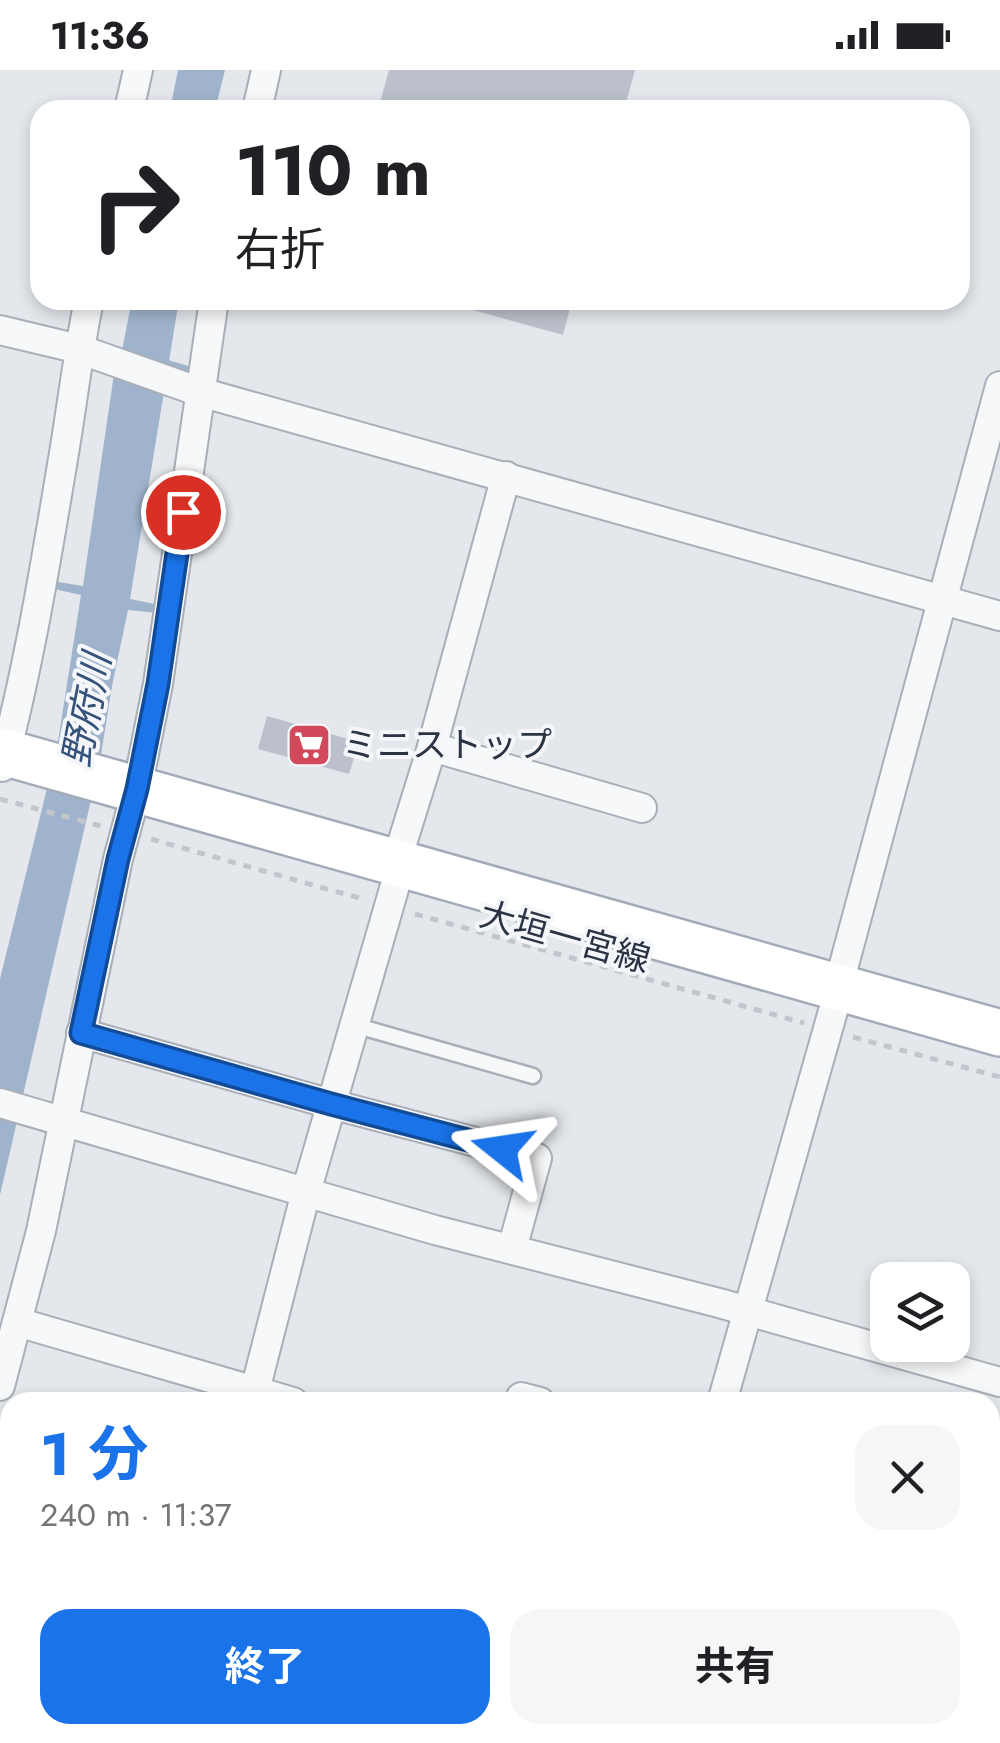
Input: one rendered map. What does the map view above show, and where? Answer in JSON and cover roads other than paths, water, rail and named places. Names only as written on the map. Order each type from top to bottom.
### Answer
[{"type":"main road","name":"大垣一宮線","points":[[3,772],[127,816],[393,886],[1000,1057]]},
{"type":"main road","name":"大垣一宮線","points":[[833,1009],[1000,1033]]},
{"type":"street","points":[[130,100],[138,70]]},
{"type":"street","points":[[259,100],[266,70]]},
{"type":"street","points":[[3,772],[64,456],[87,310]]},
{"type":"street","points":[[0,1386],[41,1230],[158,684],[212,310]]},
{"type":"street","points":[[0,330],[79,350],[200,392],[1000,616]]},
{"type":"street","points":[[725,1392],[833,1009],[1000,386]]},
{"type":"street","points":[[255,1392],[306,1192],[506,476]]},
{"type":"street","points":[[432,747],[642,808]]},
{"type":"street","points":[[81,1033],[537,1158],[512,1250]]},
{"type":"street","points":[[0,1103],[512,1250],[1000,1382]]},
{"type":"street","points":[[17,1322],[238,1392]]},
{"type":"lane","points":[[354,1025],[533,1076]]},
{"type":"water","points":[[178,70],[225,70],[218,100],[172,100]]},
{"type":"water","name":"野府川","points":[[130,310],[177,310],[130,599],[160,605],[158,613],[128,610],[100,761],[0,1195],[0,979],[57,748],[81,595],[50,588],[52,581],[83,586],[114,374]]},
{"type":"waterway","points":[[164,360],[191,371]]},
{"type":"place","name":"ミニストップ","points":[[309,745]]}]
